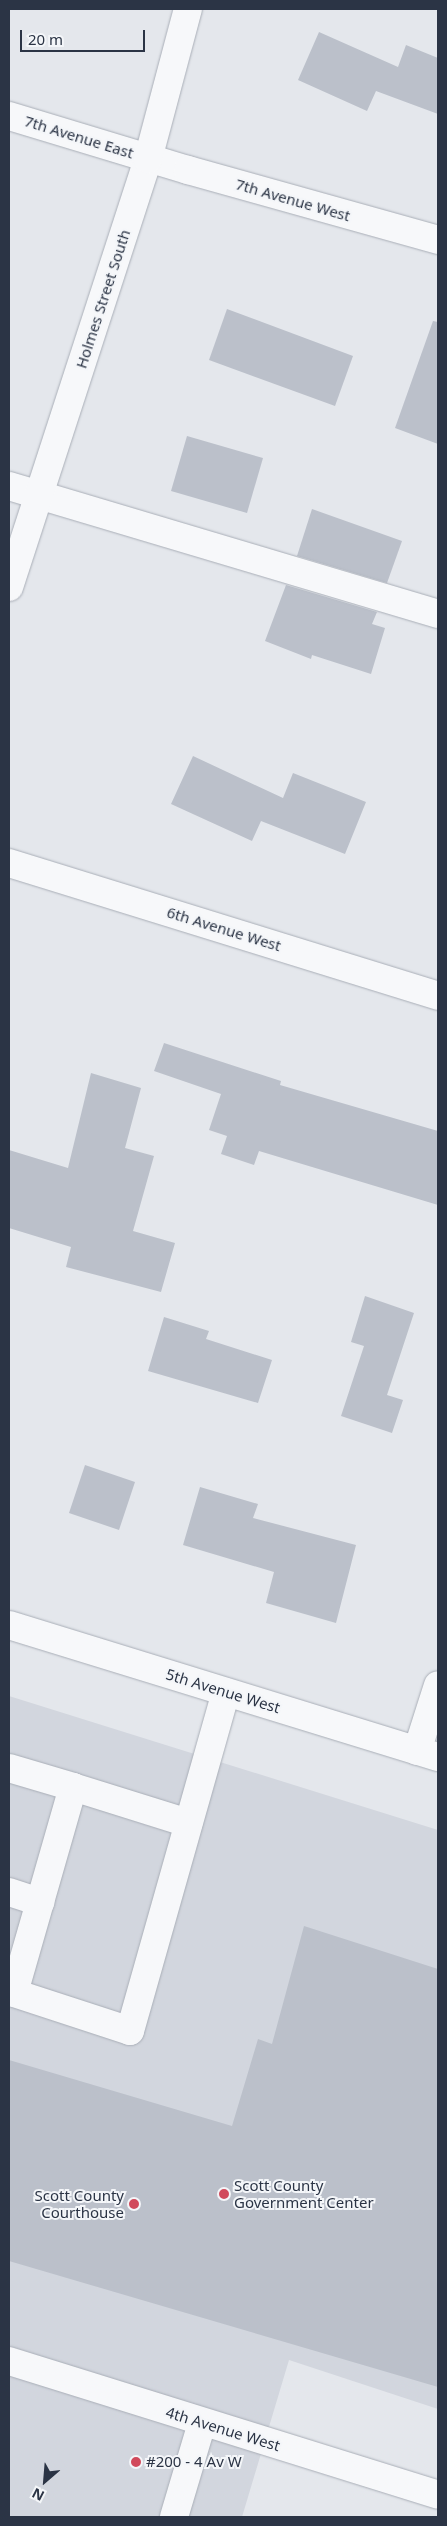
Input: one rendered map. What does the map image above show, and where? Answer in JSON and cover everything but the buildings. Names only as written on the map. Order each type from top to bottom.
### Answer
[{"type":"street","name":"Holmes Street South","points":[[9,587],[148,159],[188,9]]},
{"type":"street","name":"7th Avenue East","points":[[9,116],[148,159]]},
{"type":"street","name":"7th Avenue West","points":[[148,159],[438,240]]},
{"type":"street","points":[[9,486],[438,614]]},
{"type":"street","name":"6th Avenue West","points":[[9,863],[438,996]]},
{"type":"street","name":"5th Avenue West","points":[[9,1625],[428,1754]]},
{"type":"street","points":[[428,1754],[438,1685]]},
{"type":"street","points":[[73,1787],[14,1993],[130,2031],[226,1692]]},
{"type":"street","points":[[9,1768],[188,1823]]},
{"type":"street","points":[[9,1892],[40,1902]]},
{"type":"street","name":"4th Avenue West","points":[[9,2361],[202,2423],[438,2495]]},
{"type":"street","points":[[174,2517],[202,2423]]},
{"type":"shaded area","points":[[9,1696],[438,1830],[438,2409],[289,2360],[242,2517],[9,2517]]},
{"type":"place","name":"Scott County Government Center","points":[[224,2194]]},
{"type":"place","name":"Scott County Courthouse","points":[[134,2204]]},
{"type":"place","name":"#200 - 4 Av W","points":[[136,2462]]}]
